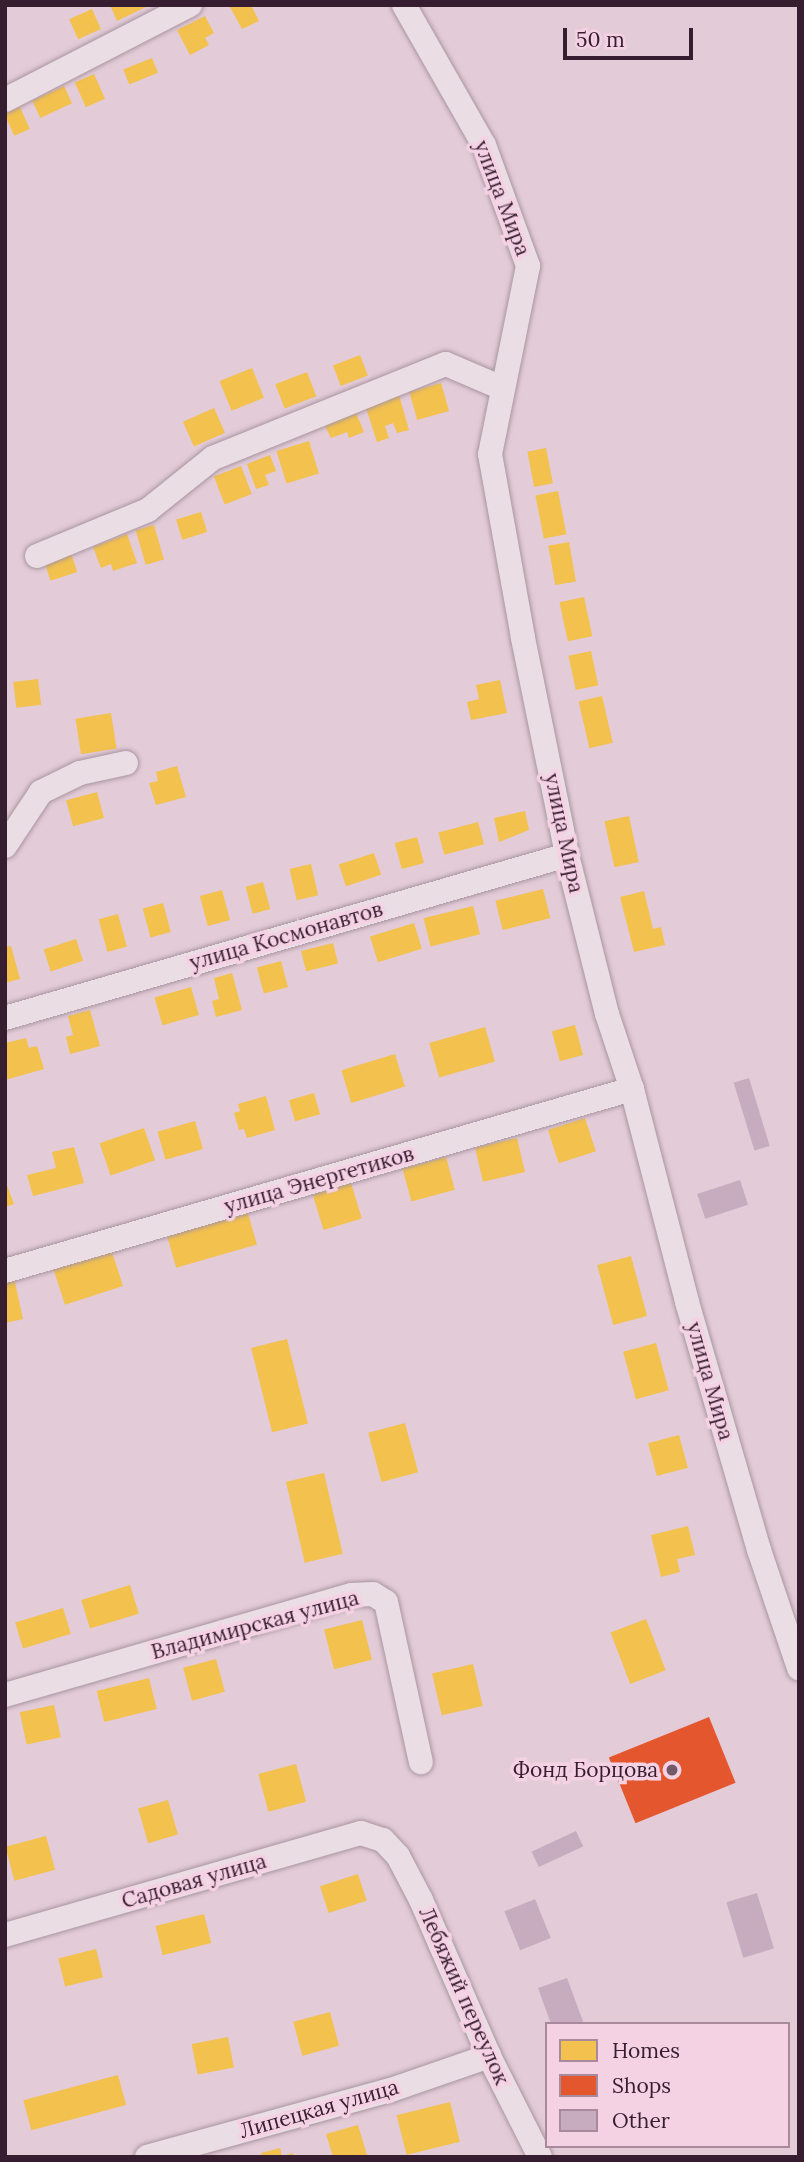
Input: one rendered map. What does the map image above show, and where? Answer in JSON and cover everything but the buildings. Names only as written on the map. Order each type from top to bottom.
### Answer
[{"type":"street","points":[[5,100],[190,5]]},
{"type":"street","name":"улица Мира","points":[[404,5],[484,145],[528,266],[490,454],[567,855],[607,1014],[632,1089],[687,1302],[799,1668]]},
{"type":"street","points":[[37,556],[148,510],[213,458],[446,364],[502,388]]},
{"type":"street","points":[[5,846],[41,792],[80,773],[126,763]]},
{"type":"street","name":"улица Космонавтов","points":[[5,1018],[567,855]]},
{"type":"street","name":"улица Энергетиков","points":[[5,1271],[632,1089]]},
{"type":"street","name":"Владимирская улица","points":[[5,1695],[352,1595],[373,1594],[386,1602],[421,1762]]},
{"type":"street","name":"Садовая улица","points":[[5,1935],[361,1833],[383,1840]]},
{"type":"street","name":"Лебяжий переулок","points":[[383,1840],[398,1856],[421,1900],[489,2056],[540,2157]]},
{"type":"street","name":"Липецкая улица","points":[[147,2157],[391,2090],[489,2056]]},
{"type":"place","name":"Фонд Борцова","points":[[672,1770]]}]
